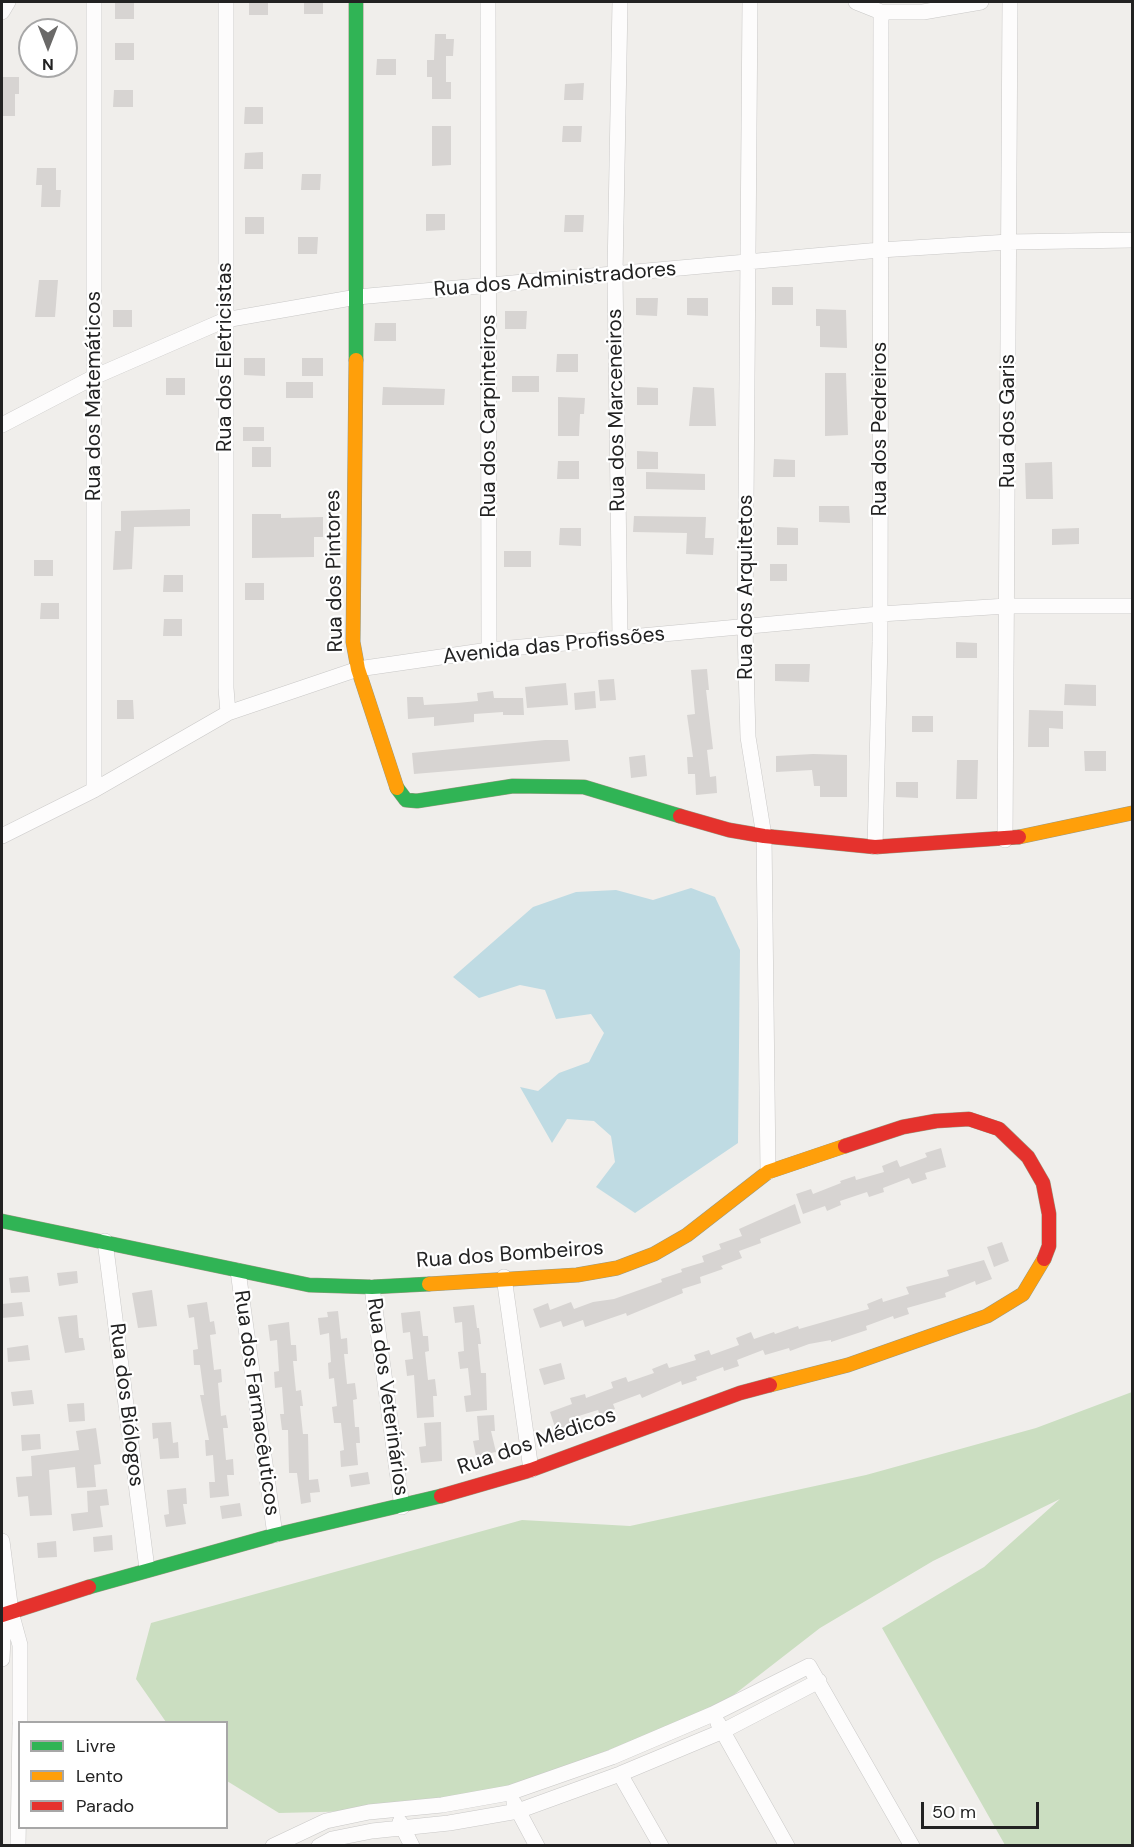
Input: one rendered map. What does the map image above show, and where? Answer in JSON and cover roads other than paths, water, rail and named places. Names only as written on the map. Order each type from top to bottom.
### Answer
[{"type":"street","points":[[2,12],[8,2]]},
{"type":"street","name":"Rua dos Matemáticos","points":[[94,2],[94,790]]},
{"type":"street","name":"Rua dos Eletricistas","points":[[226,2],[226,688],[228,713]]},
{"type":"street","name":"Rua dos Pintores","points":[[356,2],[357,297],[353,642],[358,669],[398,790],[406,800],[417,801],[513,786],[584,787],[729,830],[764,836]]},
{"type":"street","name":"Rua dos Carpinteiros","points":[[488,2],[489,650]]},
{"type":"street","name":"Rua dos Marceneiros","points":[[620,2],[615,274],[620,638]]},
{"type":"street","name":"Rua dos Arquitetos","points":[[750,2],[746,261],[745,628],[748,737],[764,836],[768,1172]]},
{"type":"street","points":[[856,2],[881,12],[923,12],[981,2]]},
{"type":"street","name":"Rua dos Garis","points":[[1005,840],[1010,2]]},
{"type":"street","name":"Rua dos Pedreiros","points":[[875,847],[880,614],[881,12]]},
{"type":"street","name":"Rua dos Administradores","points":[[2,425],[94,376],[225,320],[357,297],[489,287],[880,250],[1009,242],[1132,240]]},
{"type":"street","name":"Avenida das Profissões","points":[[7,834],[94,790],[228,713],[358,669],[489,650],[880,614],[1007,606],[1132,606]]},
{"type":"street","points":[[764,836],[875,847],[1005,840],[1132,813]]},
{"type":"street","points":[[2,844],[7,834]]},
{"type":"street","name":"Rua dos Bombeiros","points":[[2,1221],[309,1285],[372,1287],[504,1277],[577,1275],[617,1268],[654,1254],[687,1235],[768,1172],[903,1127],[936,1121],[969,1119],[999,1129],[1029,1157],[1043,1183],[1049,1214],[1049,1246]]},
{"type":"street","name":"Rua dos Biólogos","points":[[105,1241],[147,1569]]},
{"type":"street","name":"Rua dos Médicos","points":[[6,1613],[147,1569],[275,1535],[402,1508],[531,1470],[740,1392],[848,1365],[987,1316],[1023,1294],[1042,1266],[1049,1246]]},
{"type":"street","name":"Rua dos Farmacêuticos","points":[[238,1272],[275,1535]]},
{"type":"street","points":[[504,1277],[531,1470]]},
{"type":"street","name":"Rua dos Veterinários","points":[[372,1287],[402,1508]]},
{"type":"street","points":[[2,1541],[6,1613],[2,1659]]},
{"type":"street","points":[[6,1613],[20,1645],[20,1721]]},
{"type":"street","points":[[274,1845],[296,1840],[326,1821],[369,1812],[509,1793],[605,1760],[713,1714],[804,1666],[812,1669],[912,1845]]},
{"type":"street","points":[[319,1845],[352,1835],[518,1811],[621,1774],[723,1731],[819,1681]]},
{"type":"street","points":[[713,1714],[787,1845]]},
{"type":"street","points":[[621,1753],[621,1774]]},
{"type":"street","points":[[605,1760],[621,1774],[661,1845]]},
{"type":"street","points":[[509,1793],[537,1845]]},
{"type":"street","points":[[395,1810],[412,1845]]},
{"type":"street","points":[[18,1829],[18,1845]]},
{"type":"water","points":[[691,888],[715,897],[740,950],[738,1143],[635,1213],[596,1187],[615,1162],[611,1136],[594,1121],[567,1119],[552,1143],[520,1087],[538,1091],[559,1073],[589,1062],[604,1033],[591,1014],[556,1019],[545,990],[520,985],[479,998],[453,977],[533,907],[576,892],[616,890],[653,900]]}]
